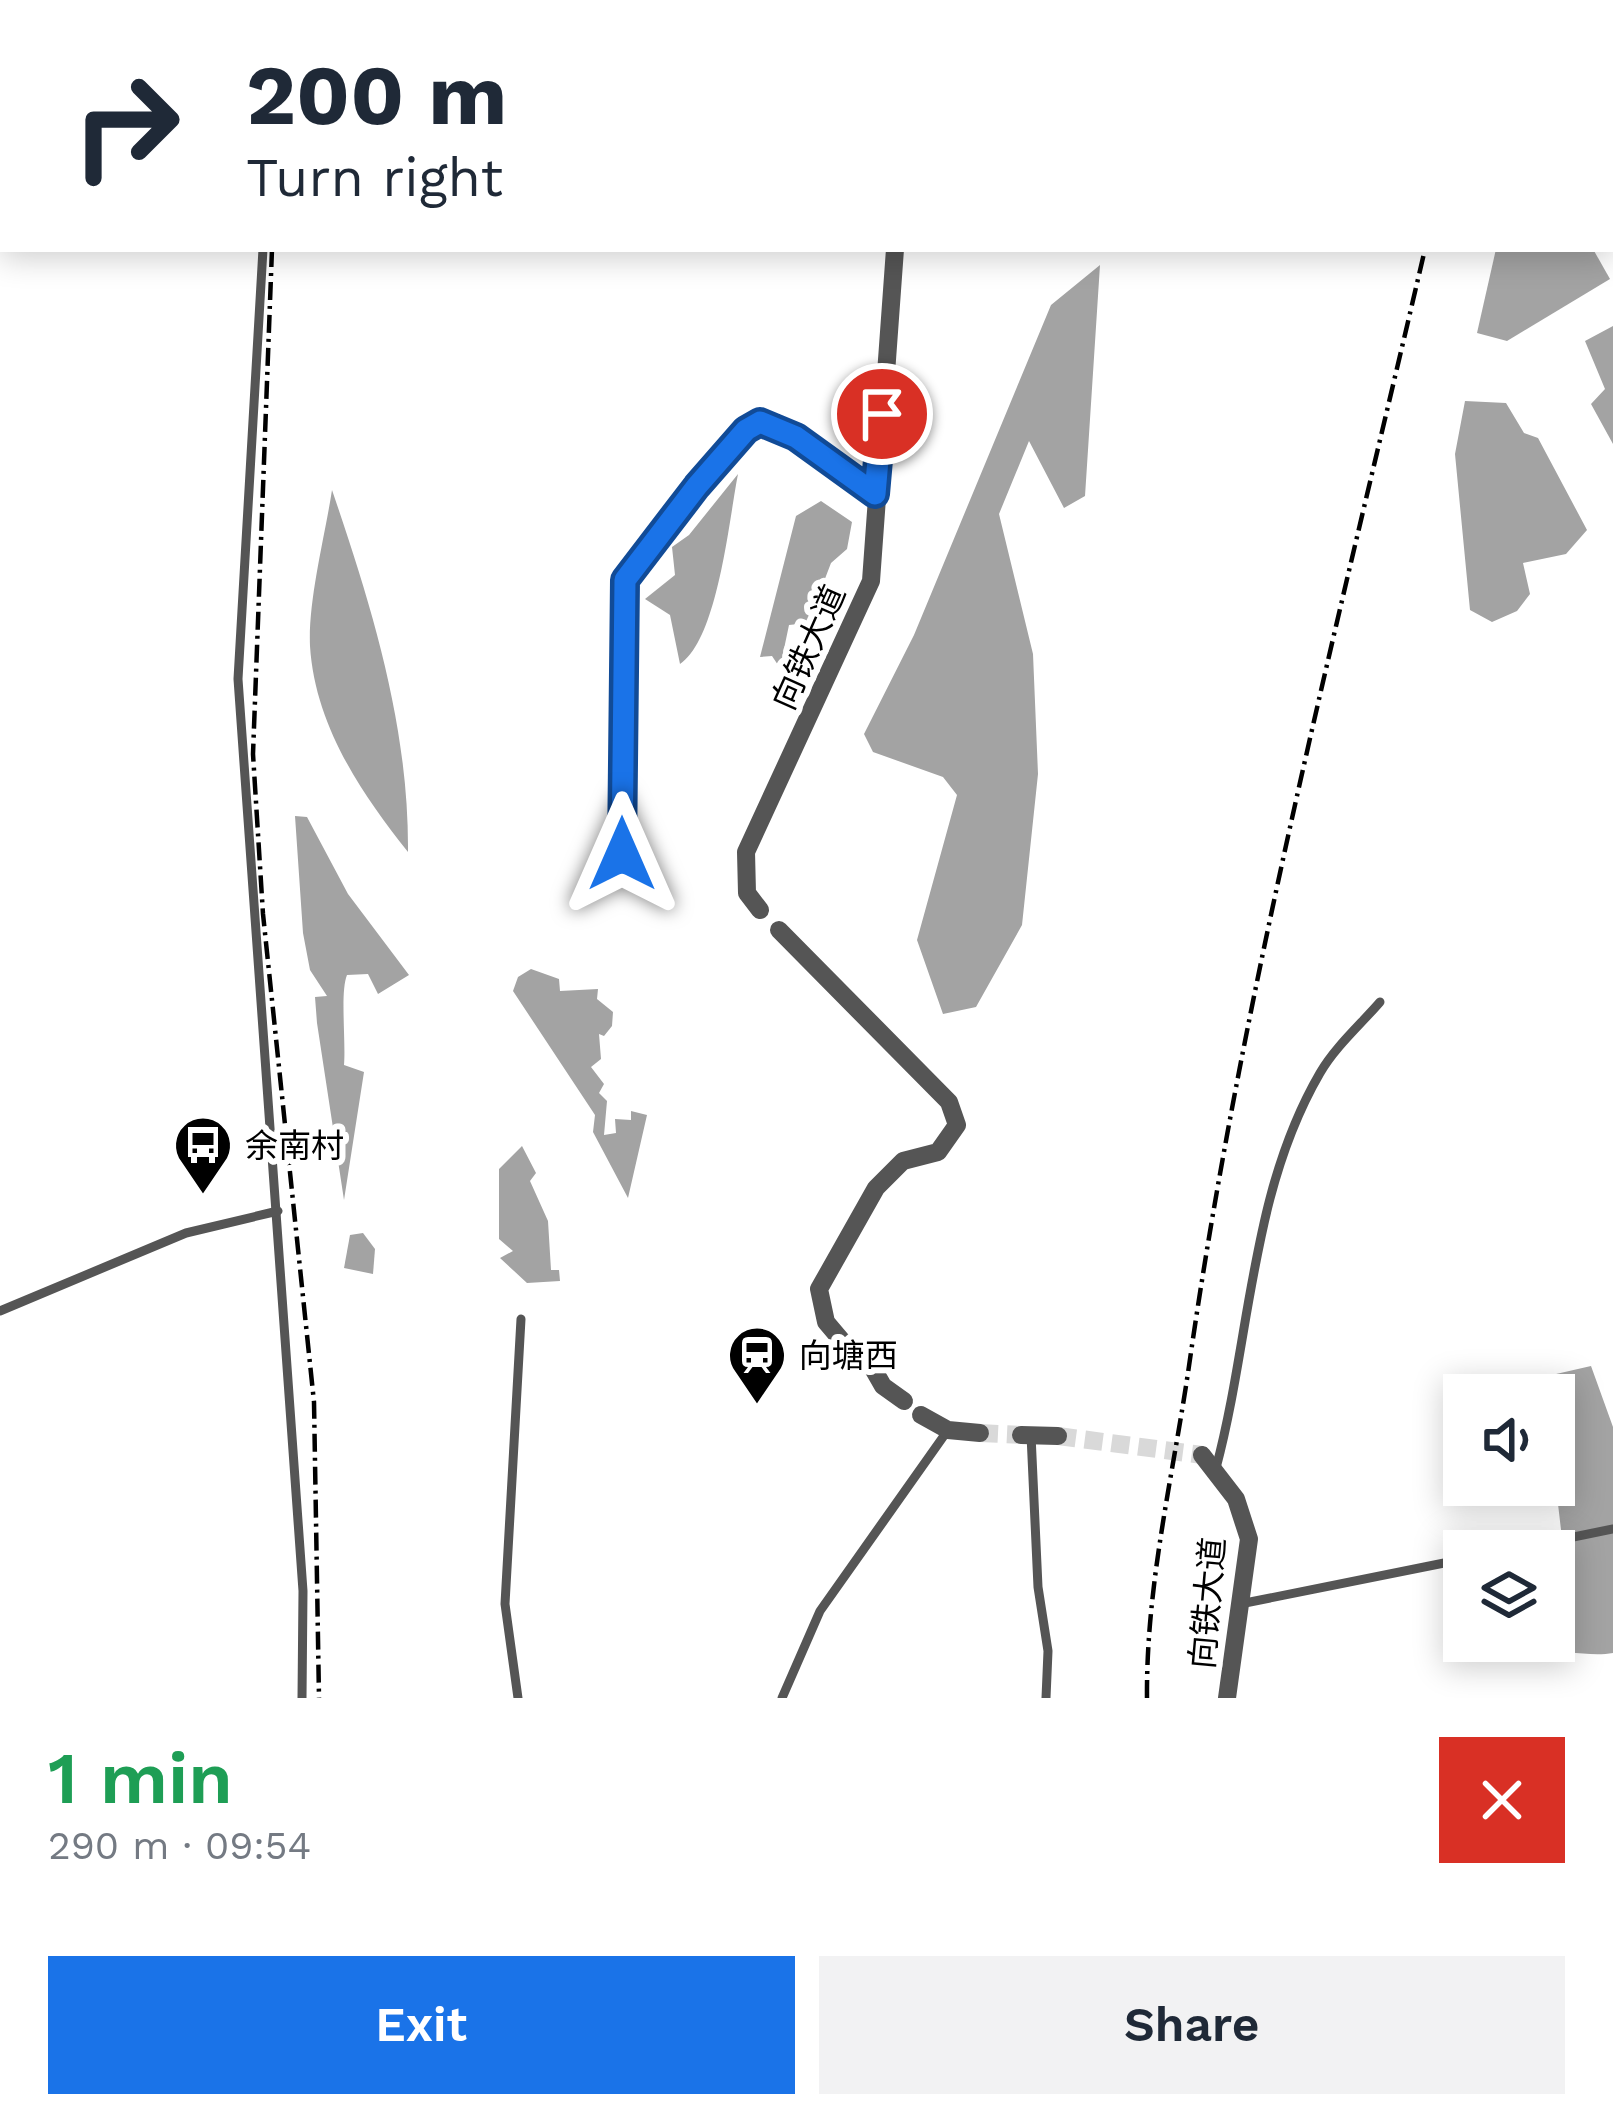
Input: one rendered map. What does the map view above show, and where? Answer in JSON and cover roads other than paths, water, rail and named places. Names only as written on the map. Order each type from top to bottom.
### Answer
[{"type":"street","name":"向铁大道","points":[[760,910],[747,893],[746,852],[871,580],[895,252]]},
{"type":"street","points":[[778,930],[949,1102],[957,1125],[938,1152],[903,1161],[876,1188],[819,1289],[826,1322],[848,1348]]},
{"type":"street","points":[[867,1358],[883,1386],[904,1401]]},
{"type":"street","points":[[921,1415],[948,1430],[980,1433]]},
{"type":"street","points":[[1026,1435],[1058,1436]]},
{"type":"street","name":"向铁大道","points":[[1202,1455],[1236,1499],[1249,1539],[1228,1698]]},
{"type":"lane","points":[[263,252],[238,679],[303,1591],[302,1698]]},
{"type":"lane","points":[[622,854],[625,580],[649,543],[746,430],[760,422],[796,437],[875,494]]},
{"type":"lane","points":[[1215,1473],[1262,1228],[1292,1132],[1322,1070],[1380,1001]]},
{"type":"lane","points":[[0,1311],[186,1234],[278,1211]]},
{"type":"lane","points":[[518,1698],[505,1604],[521,1319]]},
{"type":"lane","points":[[782,1698],[820,1611],[948,1430]]},
{"type":"lane","points":[[1026,1435],[1048,1652],[1046,1698]]},
{"type":"lane","points":[[1575,1537],[1613,1529]]},
{"type":"lane","points":[[1240,1604],[1443,1563]]},
{"type":"tunnel","points":[[980,1433],[1021,1435]]},
{"type":"tunnel","points":[[1058,1436],[1202,1455]]},
{"type":"railway","points":[[272,252],[253,754],[263,914],[314,1402],[319,1698]]},
{"type":"railway","points":[[1147,1698],[1162,1531],[1237,1084],[1295,805],[1424,252]]},
{"type":"place","name":"余南村","points":[[203,1196]]},
{"type":"place","name":"向塘西","points":[[757,1406]]}]
